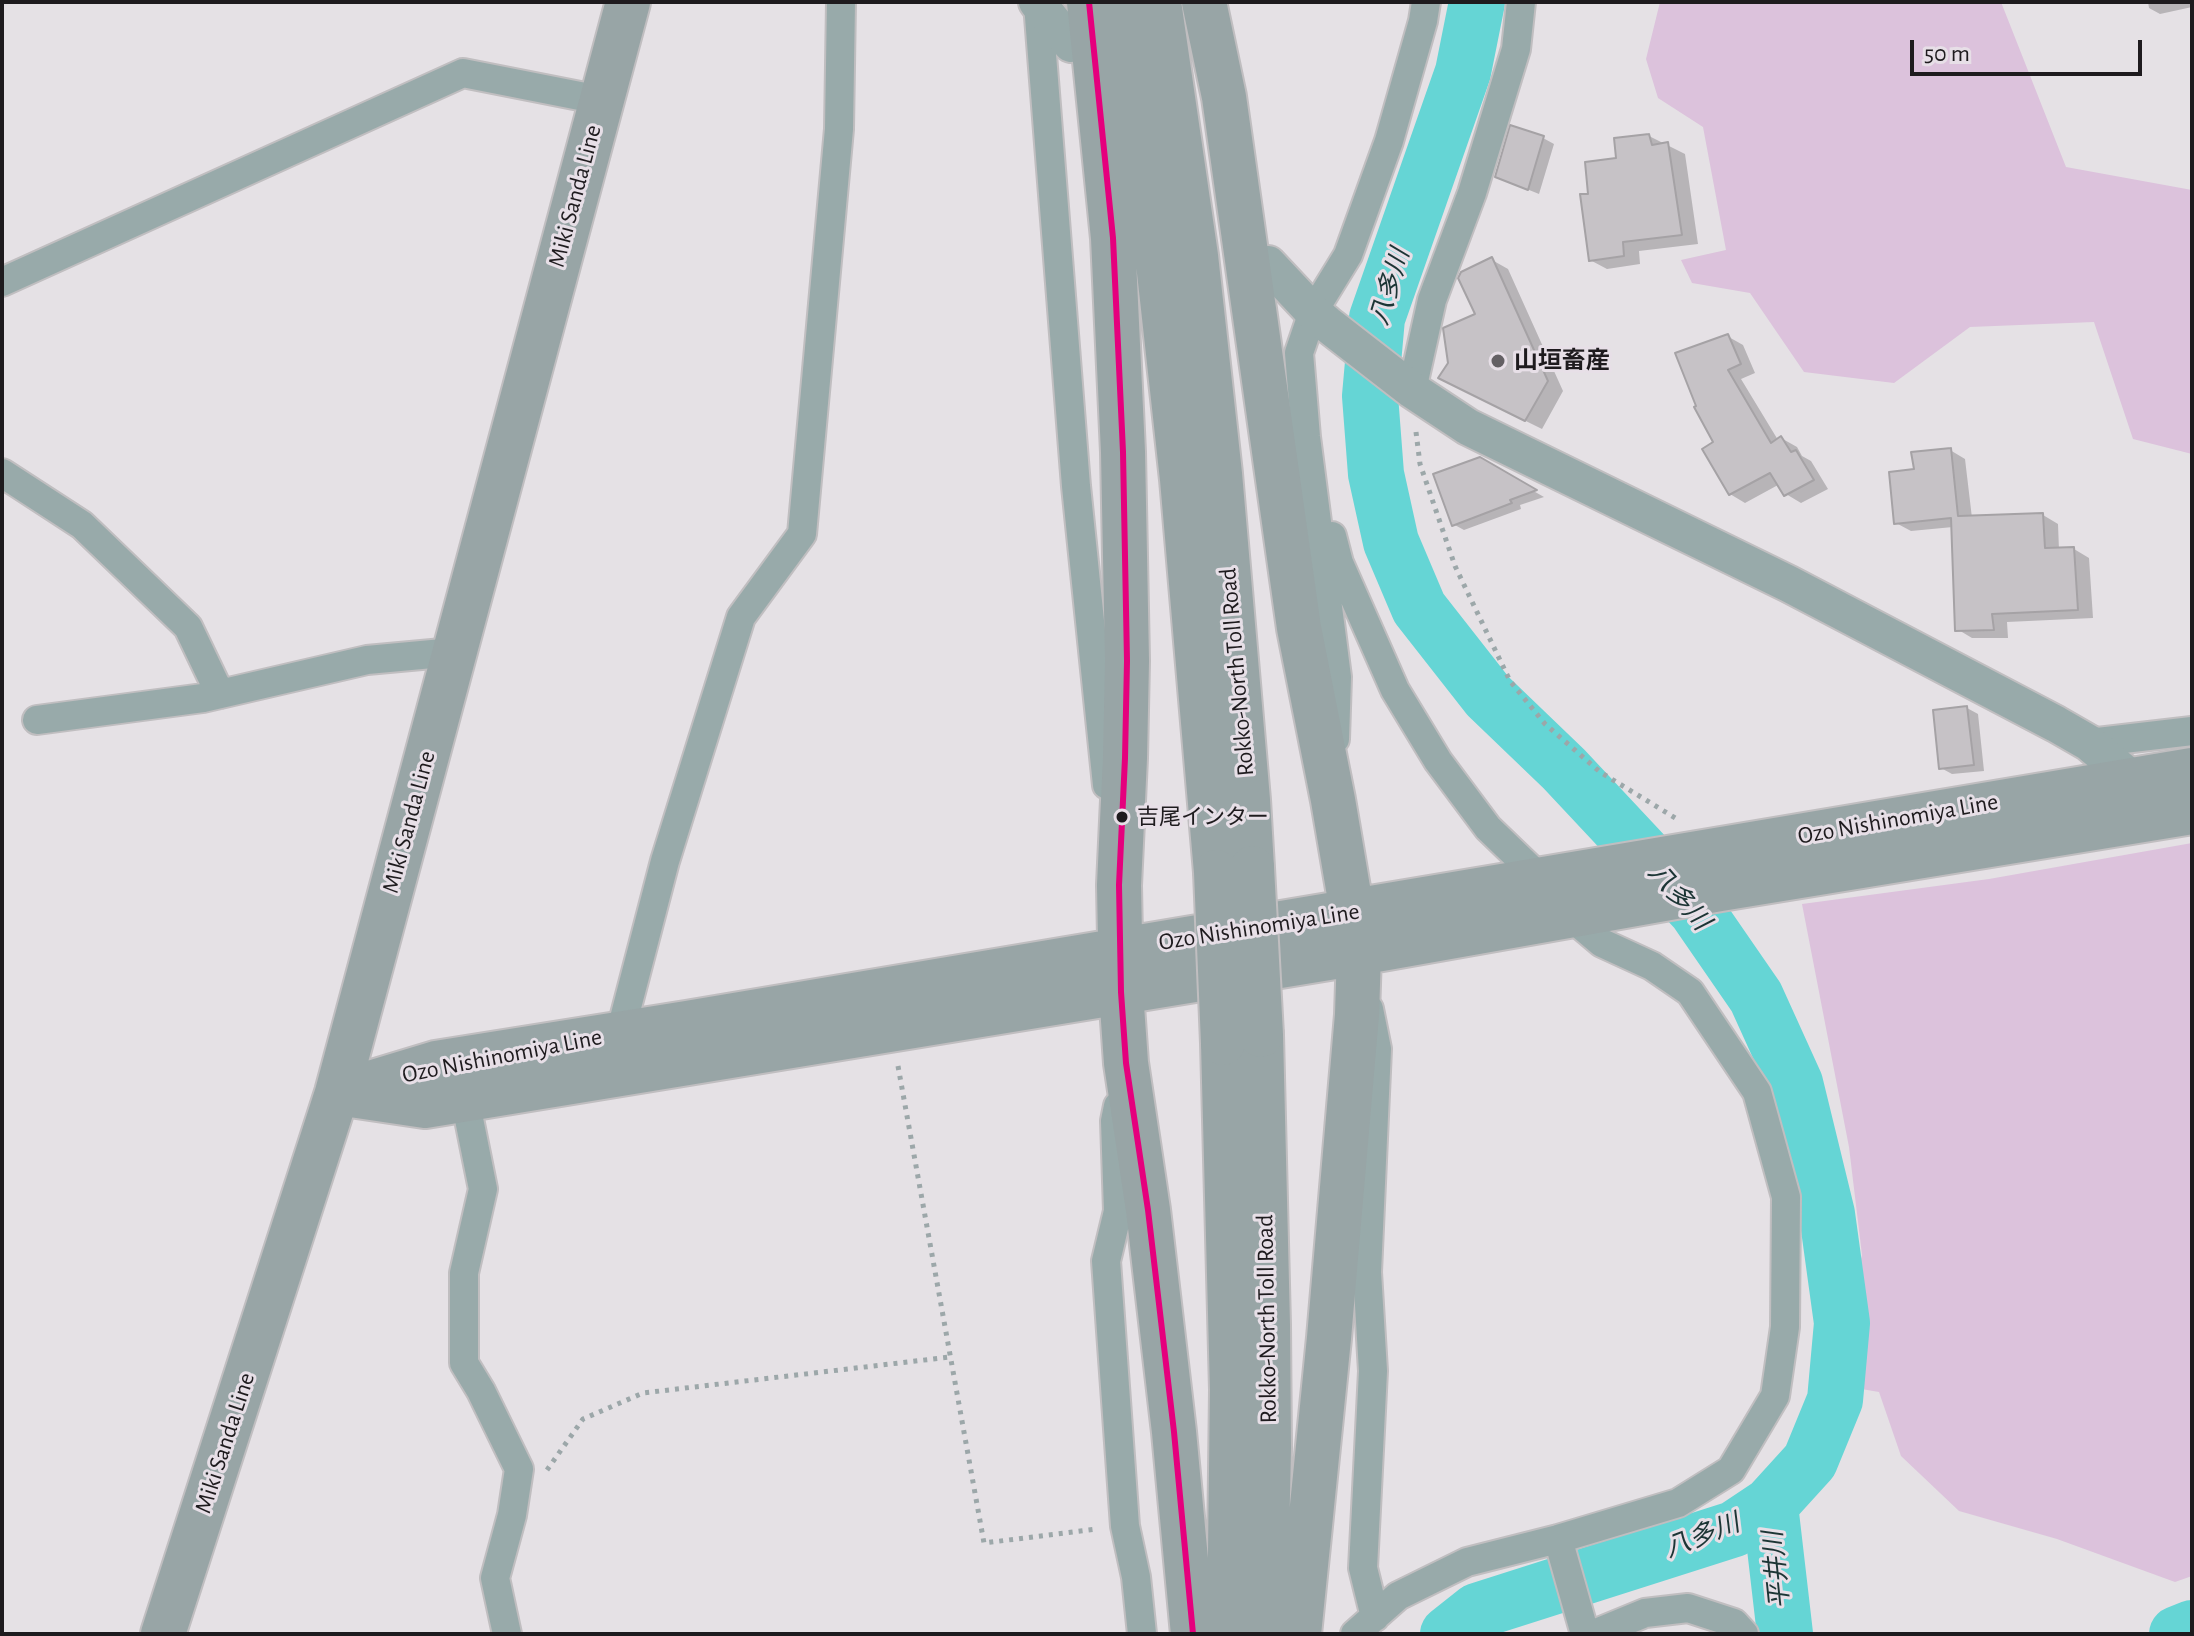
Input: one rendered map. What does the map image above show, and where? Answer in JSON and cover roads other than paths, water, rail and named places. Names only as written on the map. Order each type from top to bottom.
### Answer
[{"type":"main road","name":"Miki Sanda Line","points":[[163,1634],[337,1093],[628,2]]},
{"type":"main road","points":[[1089,2],[1113,238],[1123,452],[1127,661],[1119,885],[1120,970],[1126,1063],[1152,1241],[1193,1634]]},
{"type":"main road","name":"Rokko-North Toll Road","points":[[1124,2],[1152,209],[1182,479],[1234,870],[1242,1039],[1268,1325],[1265,1634]]},
{"type":"main road","name":"Rokko-North Toll Road","points":[[1159,2],[1196,256],[1218,458],[1246,785],[1234,870]]},
{"type":"main road","points":[[1204,2],[1227,113],[1299,628],[1355,933],[1357,1015],[1299,1634]]},
{"type":"main road","name":"Ozo Nishinomiya Line","points":[[337,1093],[436,1063],[620,1034],[1120,970],[1355,933],[1558,890],[1713,864],[2192,770]]},
{"type":"main road","name":"Ozo Nishinomiya Line","points":[[1713,864],[2192,812]]},
{"type":"main road","name":"Ozo Nishinomiya Line","points":[[337,1093],[425,1106],[891,1030],[1120,970]]},
{"type":"main road","name":"Rokko-North Toll Road","points":[[1229,1634],[1242,1039]]},
{"type":"street","points":[[620,1034],[665,861],[741,617],[802,534],[839,129],[841,2]]},
{"type":"street","points":[[1333,800],[1337,677],[1299,353],[1320,318],[1348,255],[1389,141],[1426,2]]},
{"type":"street","points":[[1416,393],[1432,300],[1472,193],[1516,49],[1521,2]]},
{"type":"street","points":[[1038,3],[1076,486],[1119,885]]},
{"type":"street","points":[[1038,3],[1071,44]]},
{"type":"street","points":[[2,282],[463,73],[600,100]]},
{"type":"street","points":[[1268,264],[1320,318],[1416,393],[1468,427],[1789,584],[2089,743],[2133,780]]},
{"type":"street","points":[[1309,454],[1339,563],[1395,690],[1438,761],[1488,828],[1558,890],[1602,943],[1652,966],[1690,992],[1757,1092],[1786,1197],[1785,1327],[1775,1396],[1731,1470],[1678,1503],[1559,1544],[1467,1562],[1398,1596],[1365,1625]]},
{"type":"street","points":[[2,473],[82,525],[188,627],[220,694]]},
{"type":"street","points":[[37,720],[220,694],[367,660],[454,652]]},
{"type":"street","points":[[2089,743],[2192,731]]},
{"type":"street","points":[[1355,933],[1377,1049],[1367,1272],[1373,1371],[1363,1568],[1365,1625]]},
{"type":"street","points":[[1126,1063],[1115,1121],[1118,1211],[1106,1261],[1125,1526],[1136,1577],[1142,1634]]},
{"type":"street","points":[[465,1099],[483,1189],[464,1273],[464,1363],[519,1469],[512,1515],[495,1578],[507,1634]]},
{"type":"street","points":[[1559,1544],[1587,1632],[1645,1613],[1688,1608],[1734,1623],[1744,1634]]},
{"type":"waterway","name":"八多川","points":[[1448,1634],[1477,1611],[1734,1529],[1770,1505],[1810,1461],[1835,1400],[1842,1323],[1827,1214],[1795,1083],[1756,997],[1696,910],[1564,769],[1488,696],[1419,608],[1391,542],[1376,474],[1370,396],[1377,318],[1463,72],[1477,2]]},
{"type":"waterway","name":"平井川","points":[[1770,1505],[1785,1634]]},
{"type":"waterway","name":"平井川","points":[[2177,1634],[2192,1628]]},
{"type":"place","name":"山垣畜産","points":[[1498,361]]},
{"type":"place","name":"吉尾インター","points":[[1122,817]]}]
